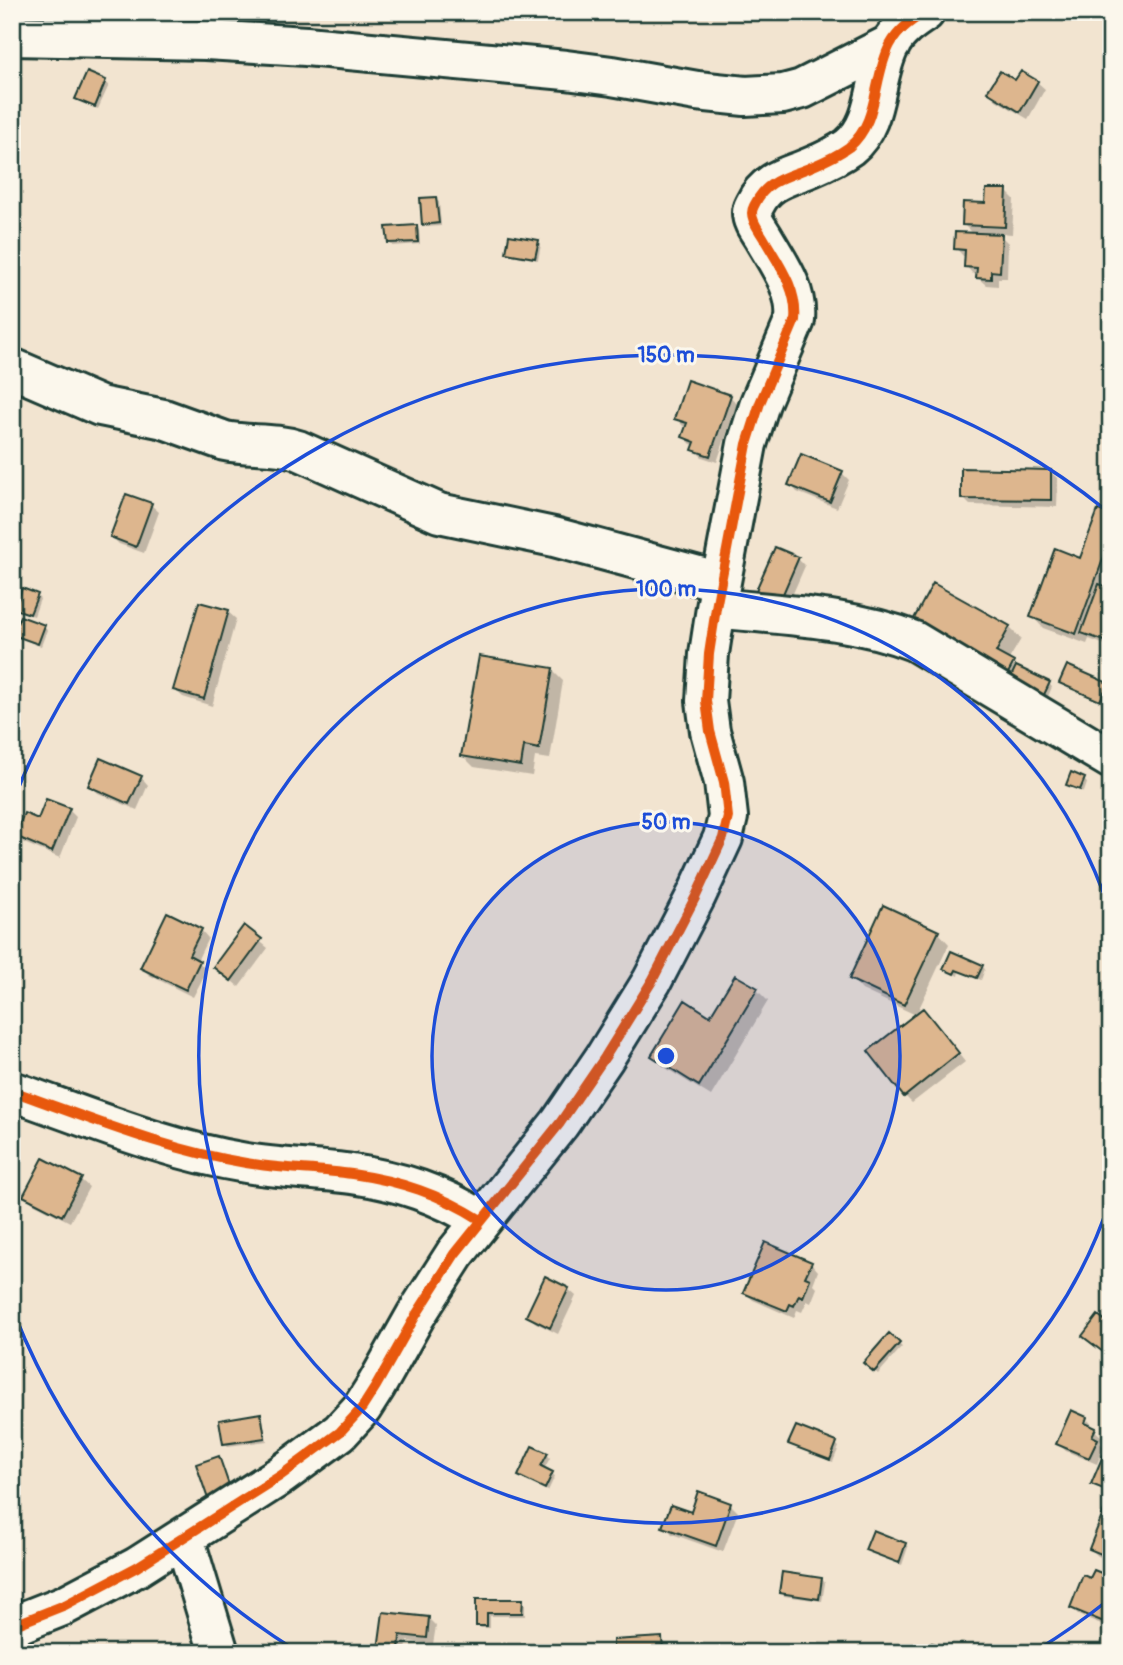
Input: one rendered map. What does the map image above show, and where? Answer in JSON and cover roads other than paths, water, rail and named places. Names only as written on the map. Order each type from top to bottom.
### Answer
[{"type":"street","points":[[12,1626],[65,1605],[137,1567],[280,1476],[340,1432],[362,1408],[455,1254],[560,1123],[606,1057],[652,981],[723,838],[728,817],[724,782],[710,732],[706,701],[709,654],[747,444],[760,403],[795,320],[796,310],[785,274],[754,222],[751,211],[766,187],[813,167],[848,147],[859,136],[869,117],[880,71],[891,44],[912,20],[925,12]]},
{"type":"street","points":[[12,36],[206,40],[306,46],[566,70],[745,96],[783,94],[802,89],[891,44]]},
{"type":"street","points":[[12,368],[100,406],[164,419],[225,441],[278,445],[298,450],[439,513],[554,537],[719,595],[902,636],[1111,759]]},
{"type":"street","points":[[12,1091],[181,1148],[246,1163],[352,1174],[396,1183],[455,1204],[481,1220]]},
{"type":"street","points":[[184,1537],[219,1653]]}]
